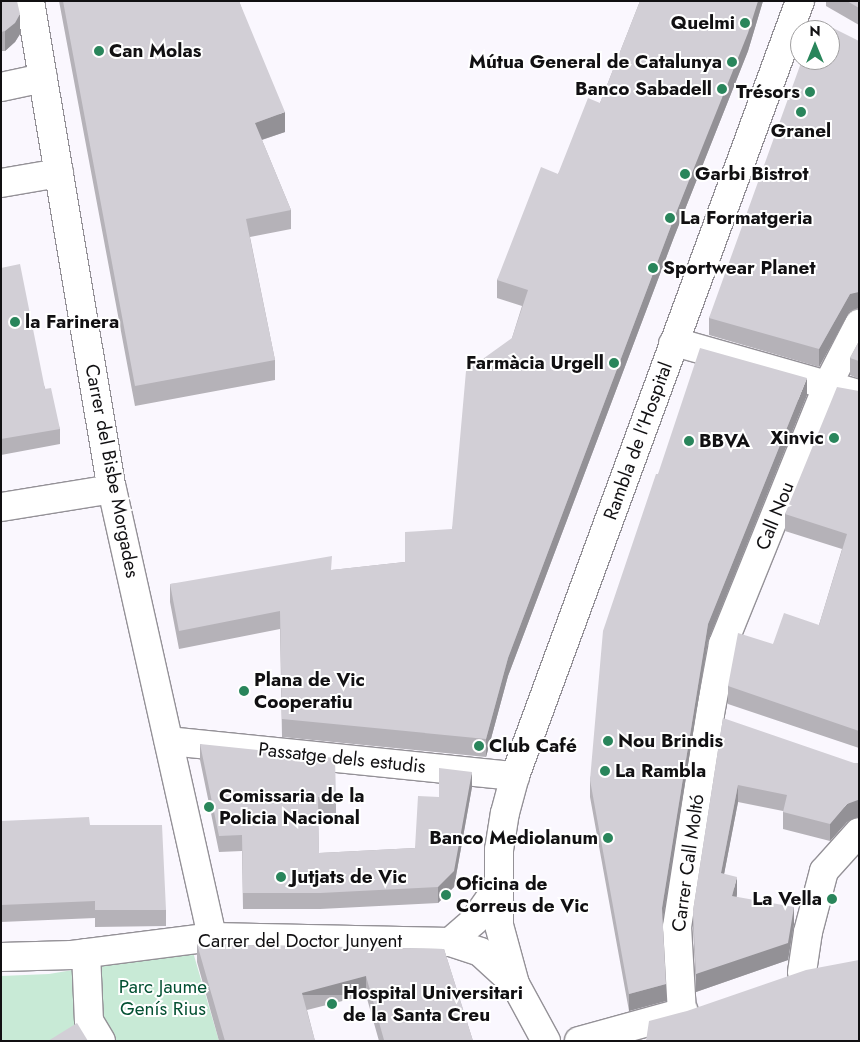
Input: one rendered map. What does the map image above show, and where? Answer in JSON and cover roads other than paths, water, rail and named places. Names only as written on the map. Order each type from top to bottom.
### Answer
[{"type":"street","name":"Carrer del Bisbe Morgades","points":[[30,1],[112,489],[212,937]]},
{"type":"street","name":"Rambla de l'Hospital","points":[[546,1041],[516,984],[499,925],[499,850],[504,813],[673,344],[806,10]]},
{"type":"street","points":[[1,87],[43,78]]},
{"type":"street","points":[[1,183],[59,173]]},
{"type":"street","name":"Call Nou","points":[[710,714],[723,644],[828,384],[859,324]]},
{"type":"street","points":[[673,344],[682,344],[859,394]]},
{"type":"street","points":[[1,507],[112,489]]},
{"type":"street","points":[[710,714],[738,724]]},
{"type":"street","name":"Carrer Call Moltó","points":[[682,1013],[677,927],[710,714]]},
{"type":"street","name":"Passatge dels estudis","points":[[169,740],[516,776]]},
{"type":"street","points":[[802,972],[808,932],[824,871],[859,832]]},
{"type":"street","points":[[450,942],[474,921],[498,887]]},
{"type":"street","name":"Carrer del Doctor Junyent","points":[[1,957],[86,953],[212,937],[450,942]]},
{"type":"street","name":"Rambla de l'Hospital","points":[[450,942],[480,952],[516,984]]},
{"type":"street","points":[[86,953],[89,1021],[101,1041]]},
{"type":"street","points":[[775,981],[802,972],[831,966]]},
{"type":"street","points":[[579,1041],[682,1013],[710,1003]]},
{"type":"place","name":"Quelmi","points":[[745,23]]},
{"type":"place","name":"Can Molas","points":[[99,51]]},
{"type":"place","name":"Mútua General de Catalunya","points":[[732,62]]},
{"type":"place","name":"Banco Sabadell","points":[[722,89]]},
{"type":"place","name":"Trésors","points":[[810,92]]},
{"type":"place","name":"Granel","points":[[801,112]]},
{"type":"place","name":"Garbi Bistrot","points":[[685,174]]},
{"type":"place","name":"La Formatgeria","points":[[670,218]]},
{"type":"place","name":"Sportwear Planet","points":[[653,268]]},
{"type":"place","name":"la Farinera","points":[[15,322]]},
{"type":"place","name":"Farmàcia Urgell","points":[[614,363]]},
{"type":"place","name":"Xinvic","points":[[834,438]]},
{"type":"place","name":"BBVA","points":[[689,441]]},
{"type":"place","name":"Plana de Vic Cooperatiu","points":[[244,691]]},
{"type":"place","name":"Nou Brindis","points":[[608,741]]},
{"type":"place","name":"Club Café","points":[[479,746]]},
{"type":"place","name":"La Rambla","points":[[605,771]]},
{"type":"place","name":"Comissaria de la Policia Nacional","points":[[209,807]]},
{"type":"place","name":"Banco Mediolanum","points":[[608,838]]},
{"type":"place","name":"Jutjats de Vic","points":[[281,877]]},
{"type":"place","name":"Oficina de Correus de Vic","points":[[446,895]]},
{"type":"place","name":"La Vella","points":[[832,899]]},
{"type":"place","name":"Hospital Universitari de la Santa Creu","points":[[332,1004]]},
{"type":"park label","name":"Parc Jaume Genís Rius","points":[[163,998]]}]
